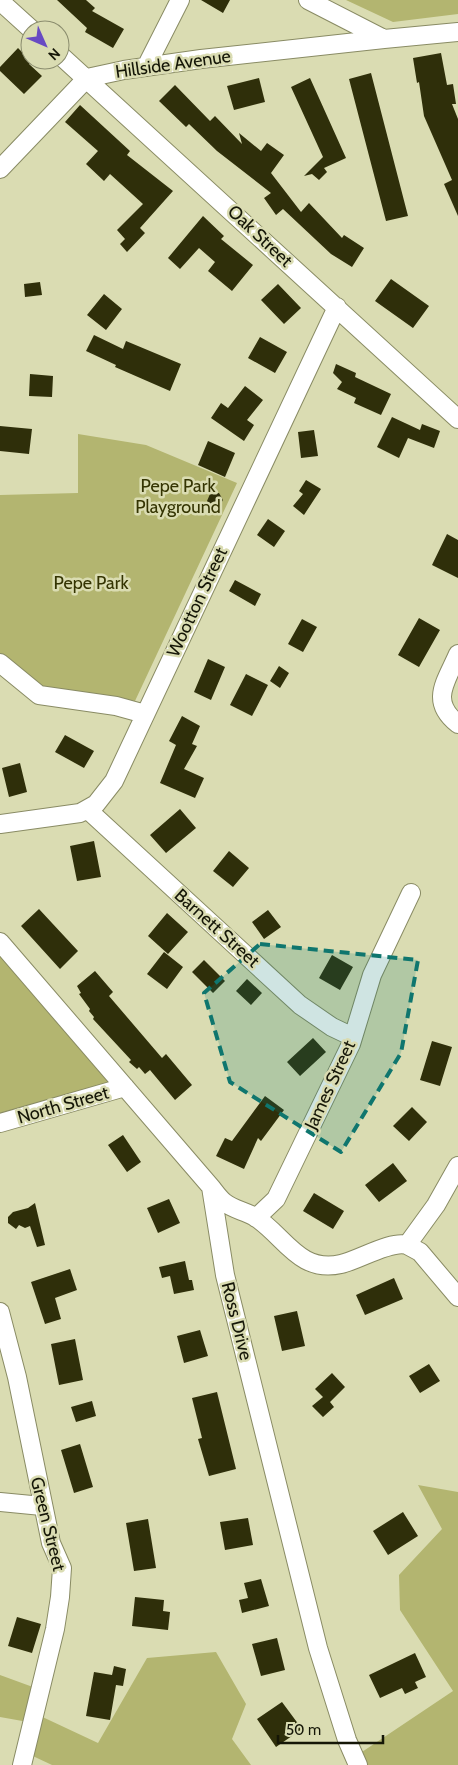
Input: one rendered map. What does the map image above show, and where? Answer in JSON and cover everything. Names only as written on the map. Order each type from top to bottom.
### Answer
[{"type":"street","points":[[0,0],[21,20]]},
{"type":"street","points":[[146,67],[180,0]]},
{"type":"street","points":[[308,0],[384,39]]},
{"type":"street","name":"Hillside Avenue","points":[[86,79],[146,67],[458,32]]},
{"type":"street","name":"Oak Street","points":[[70,65],[338,307],[458,419]]},
{"type":"street","points":[[0,169],[86,79]]},
{"type":"street","name":"Wootton Street","points":[[0,824],[70,816],[88,810],[103,797],[114,781],[338,307]]},
{"type":"street","points":[[458,654],[441,693],[444,711],[458,724]]},
{"type":"street","points":[[0,663],[39,695],[116,706],[145,714]]},
{"type":"street","name":"Barnett Street","points":[[88,810],[300,1005],[332,1027],[353,1037]]},
{"type":"street","name":"James Street","points":[[256,1218],[276,1199],[353,1037],[372,975],[411,893]]},
{"type":"street","points":[[0,942],[224,1202],[256,1218],[283,1244],[312,1264],[340,1265],[388,1247],[402,1244],[407,1245],[420,1252],[458,1297]]},
{"type":"street","name":"North Street","points":[[0,1123],[125,1086]]},
{"type":"street","points":[[407,1245],[436,1205],[458,1166]]},
{"type":"street","name":"Ross Drive","points":[[211,1187],[225,1275],[318,1648],[347,1740],[358,1765]]},
{"type":"street","name":"Green Street","points":[[0,1312],[17,1377],[51,1544],[62,1568],[55,1629],[22,1765]]},
{"type":"street","points":[[0,1502],[42,1506]]},
{"type":"highlighted area","points":[[260,944],[418,960],[401,1053],[341,1152],[230,1082],[204,993]]},
{"type":"green space","points":[[346,0],[458,0],[458,14],[393,22]]},
{"type":"green space","name":"Pepe Park","points":[[78,434],[146,445],[237,483],[135,701],[37,688],[0,653],[0,495],[78,493]]},
{"type":"green space","points":[[0,953],[110,1083],[0,1113]]},
{"type":"green space","points":[[418,1485],[458,1492],[458,1765],[358,1765],[353,1758],[453,1691],[400,1610],[399,1575],[442,1529]]},
{"type":"green space","points":[[216,1652],[246,1704],[232,1739],[251,1765],[52,1765],[20,1750],[28,1722],[0,1717],[0,1675],[41,1690],[34,1713],[98,1743],[147,1658]]},
{"type":"building","points":[[57,0],[86,0],[95,8],[92,11],[124,29],[113,48],[85,32],[87,28]]},
{"type":"building","points":[[201,0],[230,0],[223,13]]},
{"type":"building","points":[[18,48],[20,50],[20,70],[36,70],[42,76],[24,94],[0,71],[0,67]]},
{"type":"building","points":[[441,53],[447,85],[453,84],[456,104],[452,104],[458,119],[458,216],[444,184],[452,180],[424,116],[413,58]]},
{"type":"building","points":[[371,73],[408,216],[386,221],[349,79]]},
{"type":"building","points":[[259,78],[265,102],[234,110],[227,86]]},
{"type":"building","points":[[310,78],[346,158],[324,168],[327,172],[319,180],[312,174],[304,176],[323,157],[291,87]]},
{"type":"building","points":[[175,85],[210,121],[215,116],[242,144],[239,133],[261,151],[267,143],[284,155],[271,173],[301,212],[309,203],[342,238],[344,235],[364,248],[352,267],[331,254],[283,209],[276,215],[264,198],[271,193],[217,151],[189,124],[186,127],[159,101]]},
{"type":"building","points":[[80,105],[130,151],[127,155],[173,191],[140,228],[145,233],[127,252],[120,244],[125,239],[117,230],[143,204],[110,174],[104,181],[86,164],[98,151],[65,122]]},
{"type":"building","points":[[203,216],[224,236],[221,239],[253,265],[232,291],[208,271],[215,262],[199,248],[180,269],[168,258]]},
{"type":"building","points":[[391,279],[429,306],[413,328],[375,301]]},
{"type":"building","points":[[40,282],[42,295],[25,297],[24,284]]},
{"type":"building","points":[[278,284],[301,308],[284,324],[261,300]]},
{"type":"building","points":[[104,294],[122,309],[106,330],[87,315]]},
{"type":"building","points":[[94,335],[123,349],[126,341],[181,364],[170,391],[115,367],[116,365],[86,351]]},
{"type":"building","points":[[260,337],[287,352],[275,373],[248,358]]},
{"type":"building","points":[[336,364],[356,373],[355,377],[391,394],[381,415],[354,403],[356,398],[337,389],[342,382],[333,373]]},
{"type":"building","points":[[30,374],[53,376],[52,397],[29,396]]},
{"type":"building","points":[[245,386],[263,400],[247,420],[254,425],[244,441],[211,418],[221,403],[228,408]]},
{"type":"building","points":[[392,417],[420,430],[422,424],[440,431],[434,448],[408,438],[399,458],[377,447]]},
{"type":"building","points":[[0,426],[32,429],[29,454],[0,451]]},
{"type":"building","points":[[314,430],[318,456],[301,458],[298,432]]},
{"type":"building","points":[[208,441],[235,453],[225,477],[198,465]]},
{"type":"building","points":[[306,480],[321,489],[304,515],[293,506],[303,494],[299,491]]},
{"type":"building","points":[[219,493],[223,500],[219,507],[211,507],[207,501],[210,494]]},
{"type":"building","points":[[268,519],[285,531],[274,547],[257,535]]},
{"type":"building","points":[[447,534],[458,540],[458,578],[432,565]]},
{"type":"building","points":[[235,580],[261,594],[255,606],[229,591]]},
{"type":"building","points":[[419,618],[440,630],[419,667],[398,655]]},
{"type":"building","points":[[302,619],[317,627],[303,652],[288,644]]},
{"type":"building","points":[[208,659],[225,667],[211,700],[194,692]]},
{"type":"building","points":[[279,666],[289,673],[280,688],[270,681]]},
{"type":"building","points":[[246,674],[268,685],[252,716],[230,705]]},
{"type":"building","points":[[182,716],[200,726],[192,744],[197,746],[184,769],[204,778],[195,798],[160,783],[176,745],[169,741]]},
{"type":"building","points":[[65,735],[94,751],[84,768],[55,752]]},
{"type":"building","points":[[20,763],[27,792],[9,797],[2,768]]},
{"type":"building","points":[[180,809],[196,828],[166,853],[150,835]]},
{"type":"building","points":[[94,841],[101,877],[77,881],[70,846]]},
{"type":"building","points":[[229,851],[249,868],[233,887],[213,871]]},
{"type":"building","points":[[39,909],[78,951],[60,969],[21,926]]},
{"type":"building","points":[[268,910],[281,927],[264,939],[252,922]]},
{"type":"building","points":[[167,913],[188,932],[168,954],[148,936]]},
{"type":"building","points":[[164,952],[183,967],[167,989],[147,974]]},
{"type":"building","points":[[332,955],[353,967],[340,990],[319,978]]},
{"type":"building","points":[[204,960],[225,981],[213,993],[192,972]]},
{"type":"building","points":[[95,971],[113,992],[109,996],[162,1058],[166,1054],[192,1085],[175,1100],[150,1070],[145,1074],[139,1067],[137,1069],[129,1062],[131,1060],[93,1019],[94,1017],[79,994],[81,993],[77,986]]},
{"type":"building","points":[[247,979],[262,993],[251,1005],[236,991]]},
{"type":"building","points":[[313,1038],[326,1052],[300,1076],[287,1062]]},
{"type":"building","points":[[432,1041],[452,1047],[440,1086],[420,1080]]},
{"type":"building","points":[[265,1096],[284,1110],[261,1141],[258,1138],[244,1169],[216,1156],[225,1138],[232,1141]]},
{"type":"building","points":[[412,1107],[427,1122],[409,1141],[393,1126]]},
{"type":"building","points":[[123,1135],[141,1162],[127,1172],[108,1145]]},
{"type":"building","points":[[393,1163],[407,1181],[379,1202],[365,1185]]},
{"type":"building","points":[[314,1193],[344,1211],[333,1229],[303,1211]]},
{"type":"building","points":[[169,1199],[180,1223],[158,1233],[147,1208]]},
{"type":"building","points":[[35,1203],[45,1245],[37,1247],[30,1226],[25,1228],[19,1225],[16,1229],[8,1223],[8,1217],[13,1212],[28,1208]]},
{"type":"building","points":[[185,1261],[189,1280],[192,1280],[194,1290],[174,1294],[170,1276],[162,1278],[159,1267]]},
{"type":"building","points":[[70,1269],[77,1290],[55,1298],[61,1319],[45,1324],[31,1282]]},
{"type":"building","points":[[394,1278],[403,1299],[365,1315],[356,1295]]},
{"type":"building","points":[[297,1311],[305,1346],[282,1351],[274,1316]]},
{"type":"building","points":[[200,1330],[208,1356],[184,1363],[177,1336]]},
{"type":"building","points":[[75,1339],[83,1380],[59,1385],[51,1344]]},
{"type":"building","points":[[429,1364],[440,1381],[420,1393],[409,1376]]},
{"type":"building","points":[[332,1373],[345,1387],[330,1402],[334,1407],[323,1417],[312,1406],[323,1397],[315,1389]]},
{"type":"building","points":[[217,1392],[236,1469],[209,1476],[198,1439],[202,1438],[192,1398]]},
{"type":"building","points":[[92,1401],[96,1416],[76,1422],[71,1407]]},
{"type":"building","points":[[80,1444],[93,1487],[74,1493],[61,1450]]},
{"type":"building","points":[[403,1512],[418,1536],[388,1555],[373,1531]]},
{"type":"building","points":[[248,1518],[253,1545],[225,1550],[220,1522]]},
{"type":"building","points":[[148,1519],[156,1568],[134,1571],[126,1523]]},
{"type":"building","points":[[261,1579],[269,1606],[242,1613],[239,1600],[248,1598],[244,1583]]},
{"type":"building","points":[[135,1597],[164,1600],[163,1611],[170,1612],[168,1630],[132,1626]]},
{"type":"building","points":[[17,1617],[41,1624],[32,1653],[8,1646]]},
{"type":"building","points":[[277,1638],[285,1670],[261,1676],[252,1644]]},
{"type":"building","points":[[415,1653],[426,1677],[415,1682],[418,1688],[405,1694],[402,1688],[380,1698],[369,1675]]},
{"type":"building","points":[[114,1666],[126,1669],[123,1686],[116,1685],[110,1720],[86,1716],[94,1672],[112,1675]]},
{"type":"building","points":[[282,1702],[302,1729],[276,1747],[257,1719]]},
{"type":"park label","name":"Pepe Park Playground","points":[[178,496]]}]
